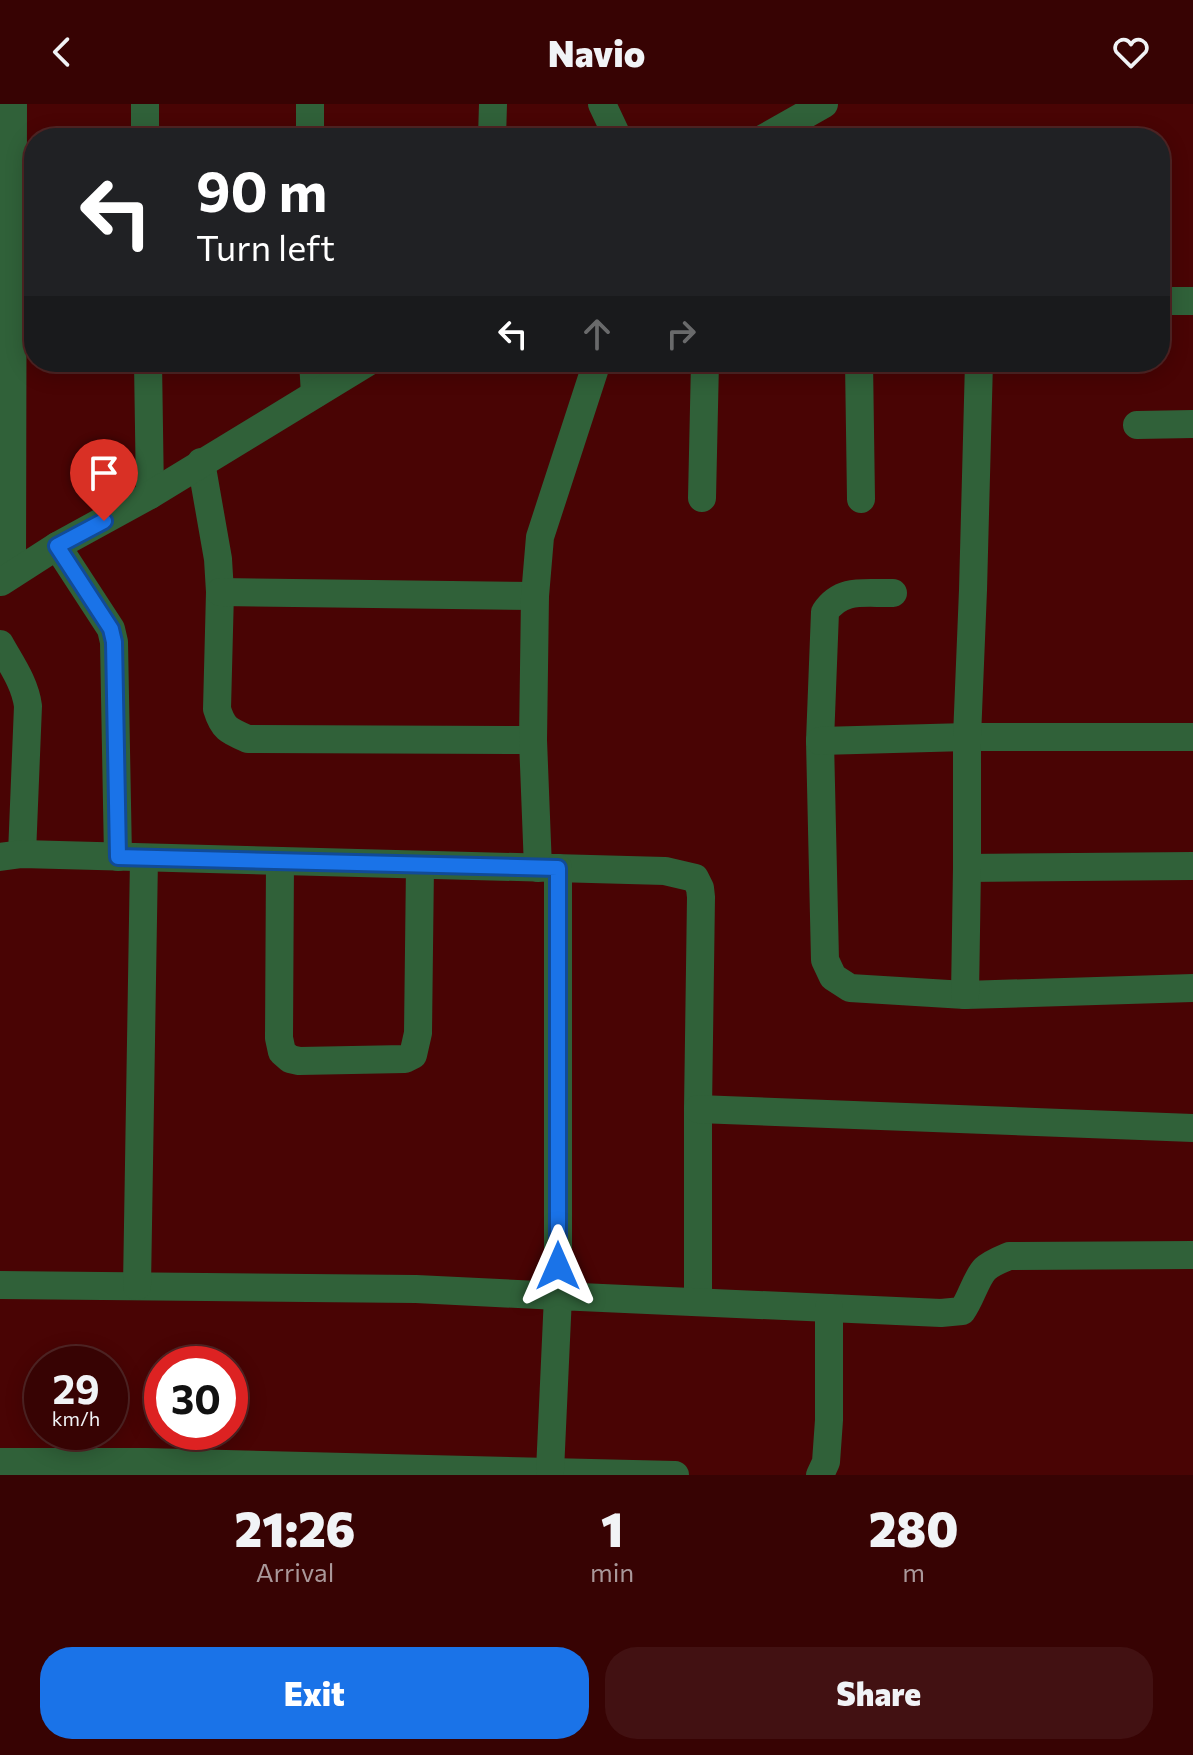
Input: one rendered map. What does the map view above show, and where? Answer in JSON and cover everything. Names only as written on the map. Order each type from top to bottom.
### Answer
[{"type":"street","points":[[6,578],[7,274],[13,104]]},
{"type":"street","points":[[145,104],[145,128]]},
{"type":"street","points":[[310,104],[310,128]]},
{"type":"street","points":[[492,128],[493,104]]},
{"type":"street","points":[[602,104],[613,128]]},
{"type":"street","points":[[782,128],[824,104]]},
{"type":"street","points":[[1170,301],[1193,301]]},
{"type":"street","points":[[148,372],[150,495]]},
{"type":"street","points":[[314,372],[315,394]]},
{"type":"street","points":[[6,578],[150,495],[351,372]]},
{"type":"street","points":[[550,1471],[558,1296],[548,868],[533,740],[535,596],[540,537],[594,372]]},
{"type":"street","points":[[702,498],[705,372]]},
{"type":"street","points":[[859,372],[861,499]]},
{"type":"street","points":[[965,995],[967,737],[979,372]]},
{"type":"street","points":[[1137,425],[1193,424]]},
{"type":"street","points":[[201,462],[218,559],[217,709],[221,723],[231,732],[248,739],[533,740]]},
{"type":"street","points":[[57,546],[111,629],[114,642],[131,857],[137,1286]]},
{"type":"street","points":[[220,592],[535,596]]},
{"type":"street","points":[[893,593],[843,594],[825,612],[820,741],[825,960],[833,977],[850,988],[965,995],[1193,988]]},
{"type":"street","points":[[0,644],[21,682],[28,706],[11,856],[665,871],[695,878],[701,897],[698,1302]]},
{"type":"street","points":[[820,741],[967,737],[1193,737]]},
{"type":"street","points":[[280,861],[279,1038],[282,1052],[290,1059],[299,1061],[405,1059],[413,1055],[418,1033],[420,865]]},
{"type":"street","points":[[967,868],[1193,866]]},
{"type":"street","points":[[698,1109],[1193,1128]]},
{"type":"street","points":[[0,1285],[416,1289],[941,1313],[962,1311],[985,1269],[1009,1256],[1193,1255]]},
{"type":"street","points":[[820,1475],[826,1462],[829,1420],[829,1308]]},
{"type":"street","points":[[10,1466],[675,1475]]},
{"type":"route","points":[[104,521],[57,546],[111,629],[114,642],[118,857],[558,868],[558,1266]]}]
